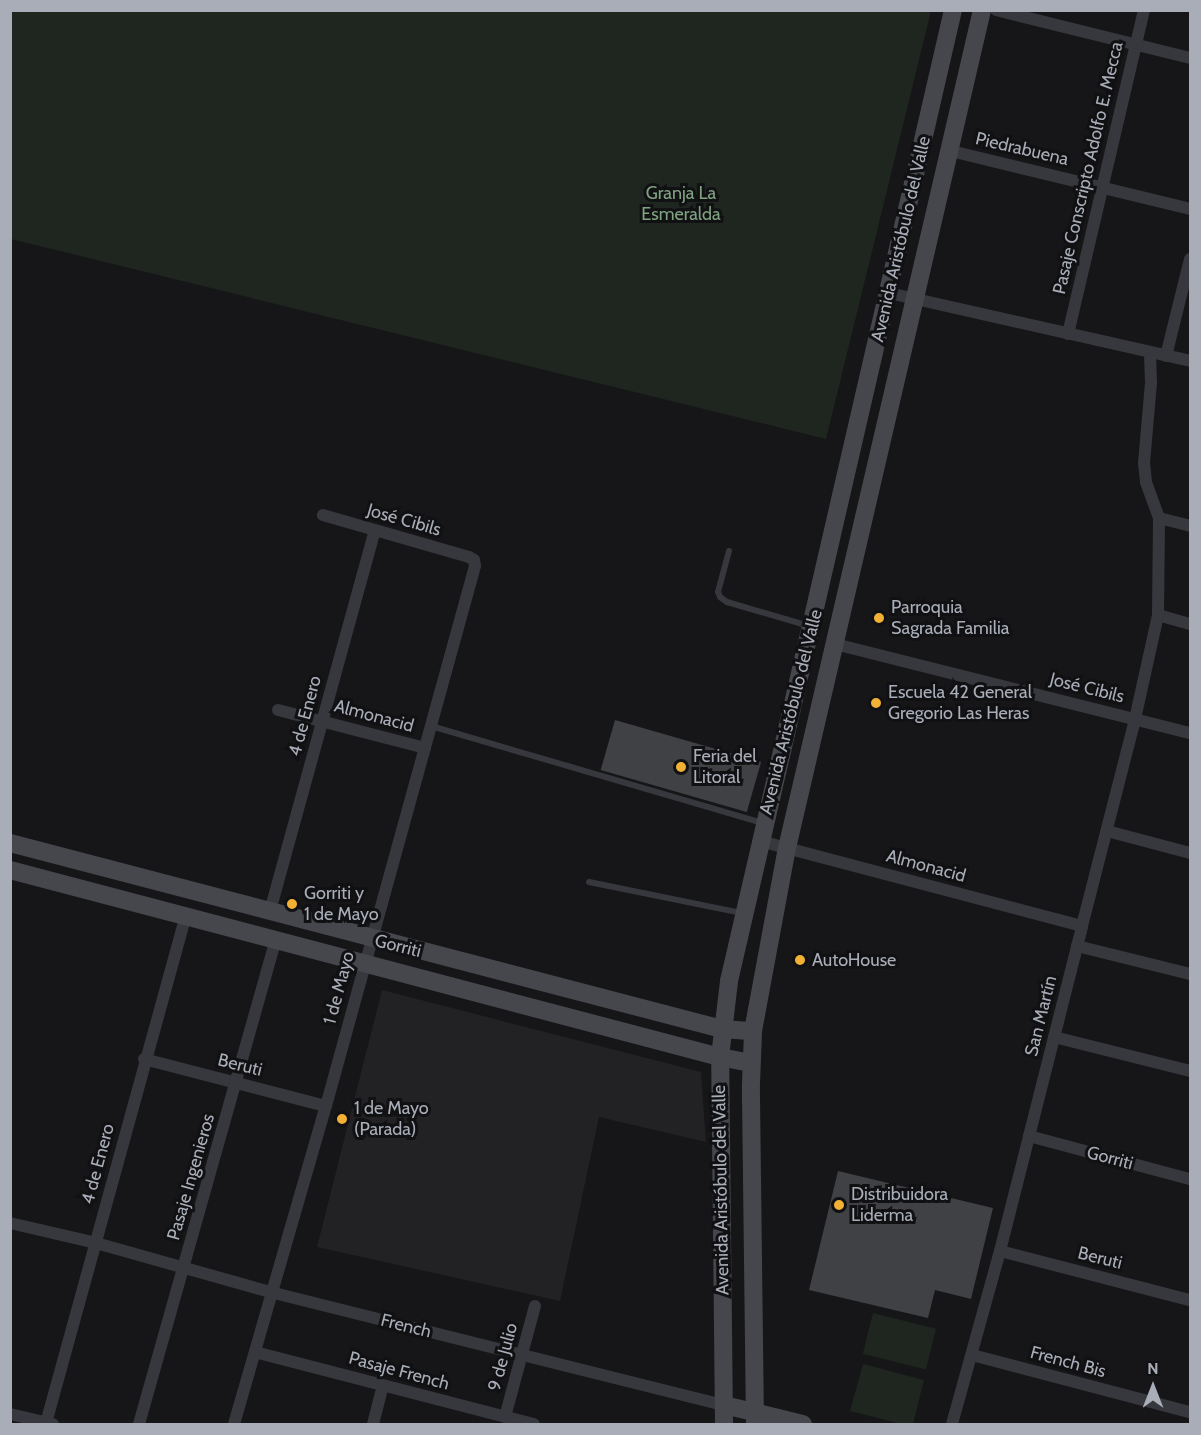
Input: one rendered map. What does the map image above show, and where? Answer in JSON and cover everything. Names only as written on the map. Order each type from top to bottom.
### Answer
[{"type":"main road","name":"Avenida Aristóbulo del Valle","points":[[724,1425],[720,1057],[722,1029],[762,832],[812,627],[953,10]]},
{"type":"main road","name":"Avenida Aristóbulo del Valle","points":[[755,1418],[751,1062],[753,1031],[788,848],[982,10]]},
{"type":"main road","name":"Gorriti","points":[[10,843],[722,1029],[753,1031]]},
{"type":"main road","name":"Gorriti","points":[[10,870],[720,1057],[751,1062]]},
{"type":"main road","name":"French","points":[[724,1405],[755,1418],[803,1425]]},
{"type":"street","points":[[996,10],[1191,58]]},
{"type":"street","name":"Pasaje Conscripto Adolfo E. Mecca","points":[[1068,334],[1144,10]]},
{"type":"street","name":"Piedrabuena","points":[[951,151],[1104,186],[1191,209]]},
{"type":"street","points":[[1166,356],[1191,259]]},
{"type":"street","points":[[889,293],[1191,361]]},
{"type":"street","points":[[1150,352],[1151,383],[1144,464],[1146,482],[1159,518],[1191,526]]},
{"type":"street","name":"José Cibils","points":[[323,515],[474,560]]},
{"type":"street","name":"San Martín","points":[[952,1425],[1000,1251],[1135,719],[1158,615],[1159,518]]},
{"type":"street","name":"4 de Enero","points":[[270,911],[375,531]]},
{"type":"street","name":"1 de Mayo","points":[[234,1425],[270,1292],[326,1106],[475,566],[474,560]]},
{"type":"street","points":[[1158,615],[1191,624]]},
{"type":"street","name":"José Cibils","points":[[835,644],[1191,733]]},
{"type":"street","name":"Almonacid","points":[[278,710],[425,748]]},
{"type":"street","points":[[1107,831],[1191,852]]},
{"type":"street","name":"Almonacid","points":[[762,832],[788,848],[1082,926]]},
{"type":"street","name":"4 de Enero","points":[[50,1424],[144,1059],[186,915]]},
{"type":"street","name":"Pasaje Ingenieros","points":[[139,1425],[276,939]]},
{"type":"street","points":[[1077,946],[1191,974]]},
{"type":"street","points":[[1054,1037],[1191,1071]]},
{"type":"street","name":"Beruti","points":[[144,1059],[326,1106]]},
{"type":"street","name":"Gorriti","points":[[1029,1136],[1191,1179]]},
{"type":"street","name":"French","points":[[10,1223],[96,1243],[270,1292],[724,1405]]},
{"type":"street","name":"Beruti","points":[[1000,1251],[1191,1300]]},
{"type":"street","name":"9 de Julio","points":[[505,1417],[535,1306]]},
{"type":"street","name":"Pasaje French","points":[[255,1352],[534,1425]]},
{"type":"street","name":"French Bis","points":[[972,1355],[1191,1412]]},
{"type":"street","points":[[373,1425],[383,1385]]},
{"type":"street","points":[[10,1414],[50,1424]]},
{"type":"lane","points":[[729,551],[718,592],[720,597],[727,602],[812,627]]},
{"type":"lane","points":[[431,726],[762,832]]},
{"type":"lane","points":[[589,882],[744,914]]},
{"type":"shaded area","points":[[382,990],[701,1072],[706,1142],[599,1117],[560,1301],[317,1247]]},
{"type":"green space","name":"Granja La Esmeralda","points":[[11,10],[931,10],[826,439],[11,239]]},
{"type":"green space","points":[[873,1313],[936,1329],[926,1369],[863,1354]]},
{"type":"green space","points":[[863,1364],[924,1380],[913,1424],[902,1424],[850,1411]]},
{"type":"building","name":"Feria del Litoral","points":[[615,720],[761,762],[747,812],[601,770]]},
{"type":"building","points":[[838,1171],[993,1208],[971,1299],[935,1290],[928,1318],[809,1290]]},
{"type":"place","name":"Parroquia Sagrada Familia","points":[[879,618]]},
{"type":"place","name":"Escuela 42 General Gregorio Las Heras","points":[[876,703]]},
{"type":"place","name":"Feria del Litoral","points":[[681,767]]},
{"type":"place","name":"Gorriti y 1 de Mayo","points":[[292,904]]},
{"type":"place","name":"AutoHouse","points":[[800,960]]},
{"type":"place","name":"1 de Mayo (Parada)","points":[[342,1119]]},
{"type":"place","name":"Distribuidora Liderma","points":[[839,1205]]}]
